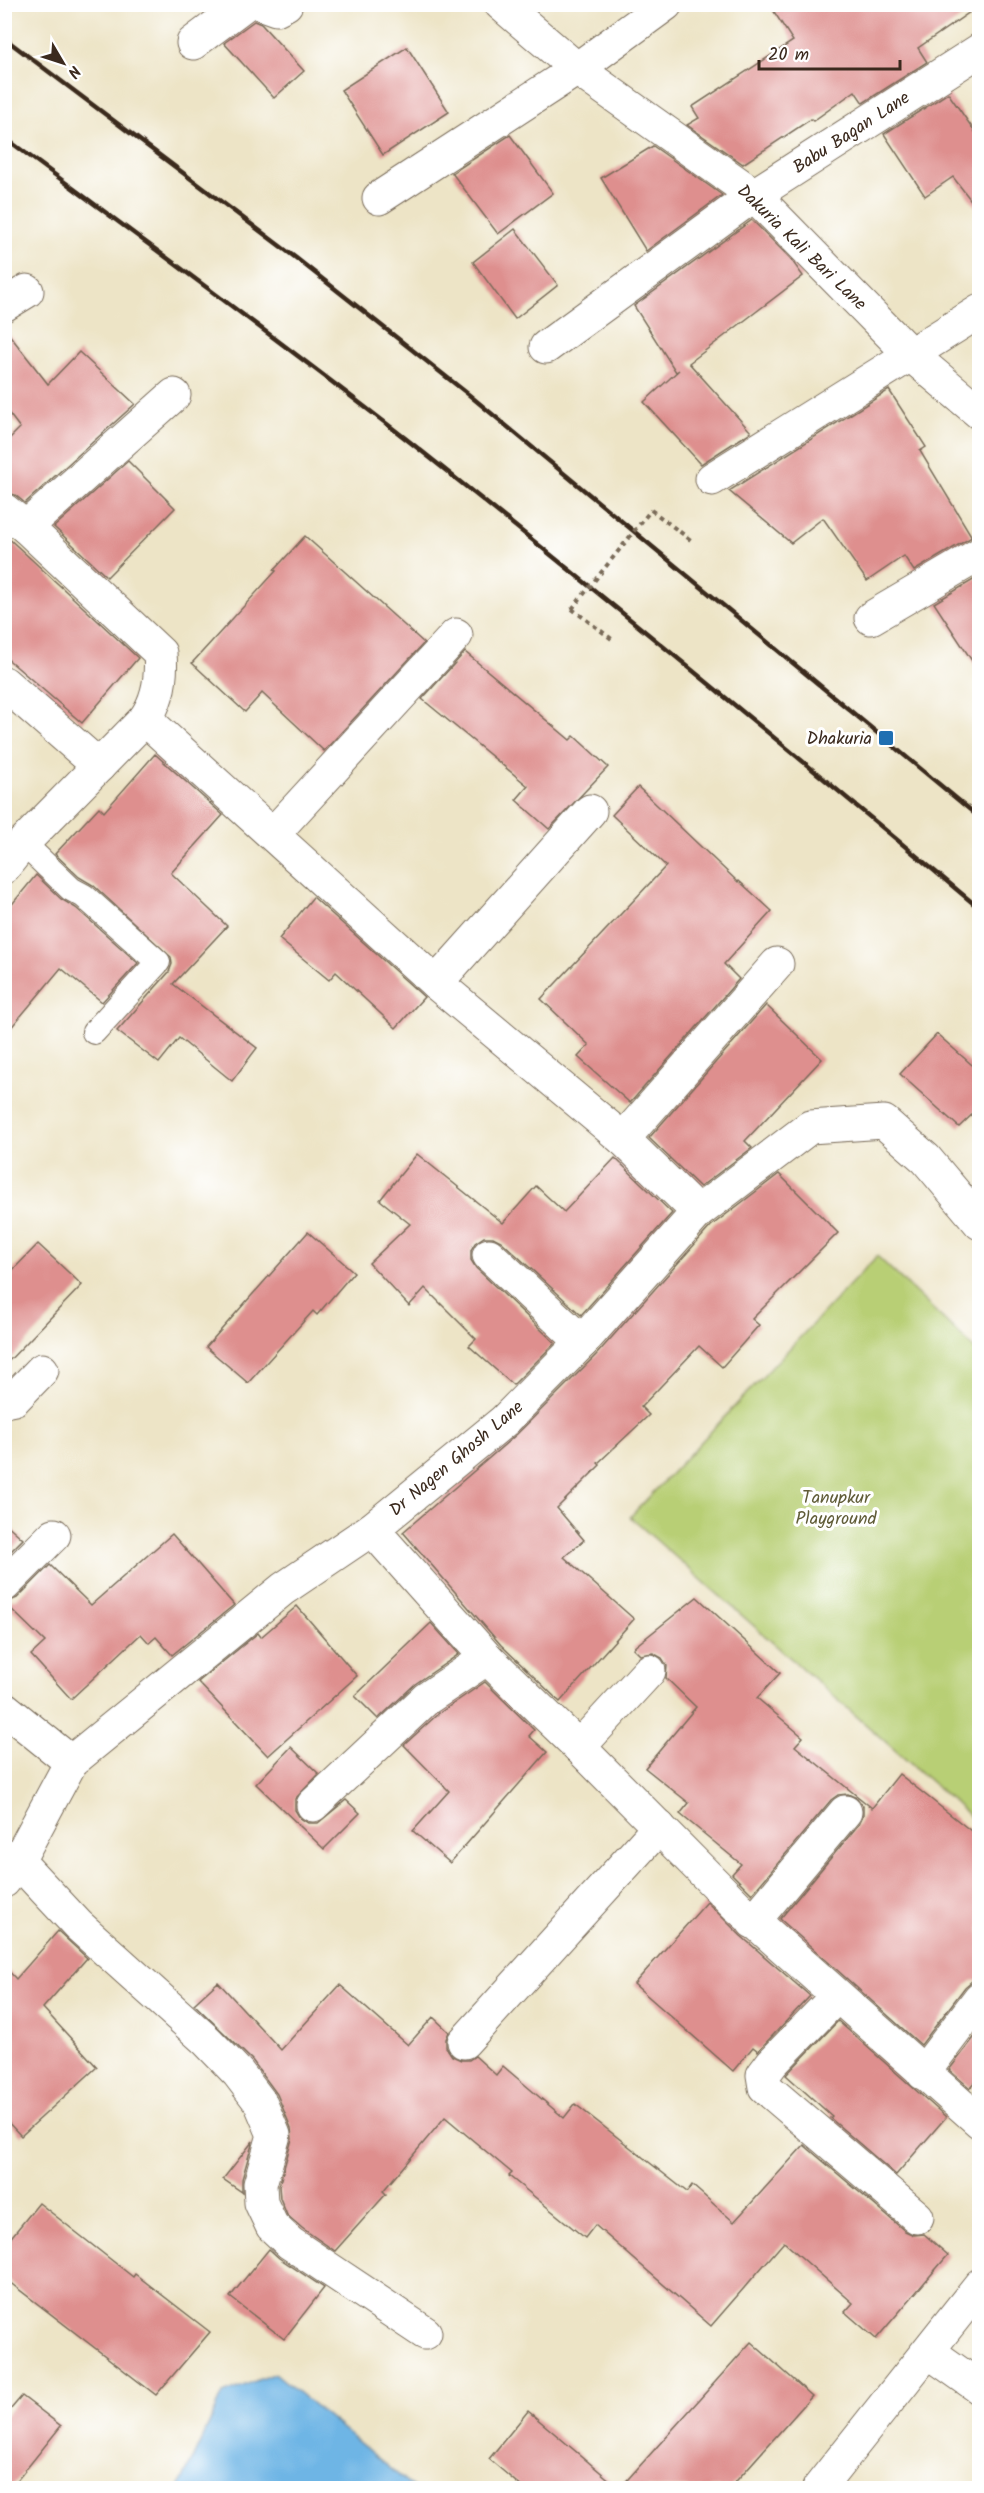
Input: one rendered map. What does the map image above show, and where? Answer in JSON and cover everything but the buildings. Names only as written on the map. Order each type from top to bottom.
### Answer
[{"type":"street","points":[[193,43],[245,4]]},
{"type":"street","points":[[262,4],[276,9],[286,4]]},
{"type":"street","name":"Dakuria Kali Bari Lane","points":[[501,4],[577,69],[754,195],[911,355],[980,413]]},
{"type":"street","points":[[379,198],[577,69],[666,4]]},
{"type":"street","name":"Babu Bagan Lane","points":[[546,347],[754,195],[980,50]]},
{"type":"street","points":[[712,479],[980,311]]},
{"type":"street","points":[[14,855],[145,719],[155,704],[162,671],[160,653],[15,519],[174,395]]},
{"type":"street","points":[[871,618],[980,554]]},
{"type":"street","points":[[273,834],[456,635]]},
{"type":"street","points":[[4,683],[99,766]]},
{"type":"street","points":[[145,719],[436,983],[623,1139],[698,1212]]},
{"type":"street","points":[[436,983],[590,811]]},
{"type":"street","points":[[623,1139],[777,964]]},
{"type":"street","name":"Dr Nagen Ghosh Lane","points":[[11,1871],[71,1762],[283,1589],[372,1529],[504,1421],[582,1342],[698,1212],[810,1127],[884,1122],[926,1159],[980,1223]]},
{"type":"street","points":[[489,1255],[582,1342]]},
{"type":"street","points":[[4,1401],[14,1399],[42,1370]]},
{"type":"street","points":[[372,1529],[487,1658],[753,1922],[980,2122]]},
{"type":"street","points":[[4,1585],[54,1535]]},
{"type":"street","points":[[313,1805],[426,1699],[487,1658]]},
{"type":"street","points":[[579,1747],[650,1671]]},
{"type":"street","points":[[4,1708],[71,1762]]},
{"type":"street","points":[[753,1922],[845,1812]]},
{"type":"street","points":[[464,2042],[659,1827]]},
{"type":"street","points":[[11,1871],[78,1925],[207,2042],[238,2073],[260,2102],[274,2135],[260,2184],[261,2203],[272,2226],[290,2244],[425,2333]]},
{"type":"street","points":[[837,1996],[772,2063],[763,2075],[765,2087],[917,2217]]},
{"type":"street","points":[[923,2073],[980,1998]]},
{"type":"street","points":[[819,2488],[980,2285]]},
{"type":"street","points":[[929,2352],[980,2388]]},
{"type":"lane","points":[[14,855],[84,896],[158,963],[94,1032]]},
{"type":"path","points":[[613,640],[572,609],[651,510],[692,541]]},
{"type":"green space","name":"Tanupkur Playground","points":[[877,1256],[979,1353],[979,1824],[630,1517]]},
{"type":"water","points":[[275,2373],[414,2488],[179,2488],[223,2394]]},
{"type":"railway","points":[[4,38],[296,258],[468,394],[980,818]]},
{"type":"railway","points":[[4,137],[268,333],[424,453],[564,565],[980,909]]},
{"type":"place","name":"Dhakuria","points":[[886,738]]}]
